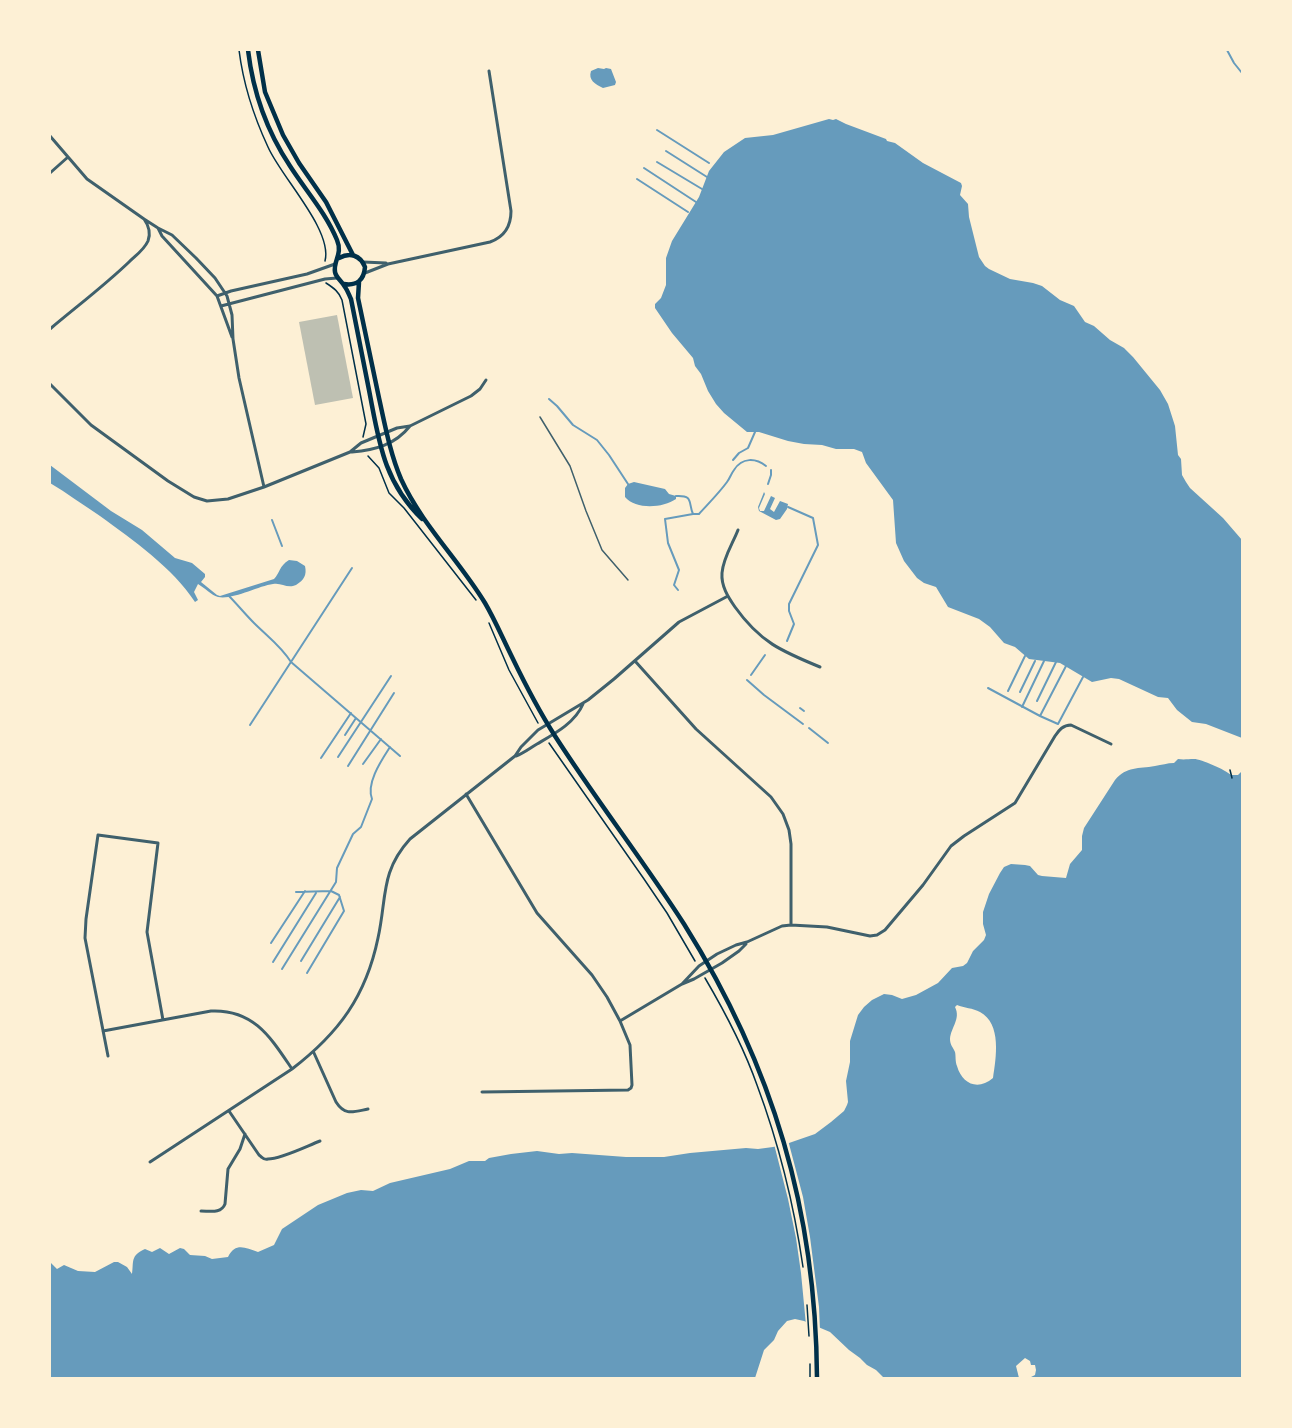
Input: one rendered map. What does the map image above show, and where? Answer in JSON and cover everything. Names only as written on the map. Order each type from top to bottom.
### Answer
[{"type":"main road","points":[[248,50],[254,89],[263,115],[282,154],[316,203],[337,239],[339,248],[334,269],[337,278],[344,284],[351,299],[380,447],[402,497],[426,523]]},
{"type":"main road","points":[[258,50],[266,92],[279,127],[299,163],[326,202],[353,255]]},
{"type":"main road","points":[[338,258],[353,255],[358,257],[365,267],[365,273],[359,282],[355,285],[344,284]]},
{"type":"main road","points":[[359,282],[358,298],[389,444],[408,493],[426,523],[485,603],[547,724],[685,926],[744,1032],[790,1163],[804,1226],[815,1303],[817,1378]]},
{"type":"street","points":[[365,273],[388,264],[490,242],[500,238],[507,230],[511,212],[489,71]]},
{"type":"street","points":[[50,136],[87,178],[144,219],[172,235],[221,284],[230,304],[242,392],[264,487]]},
{"type":"street","points":[[50,174],[68,157]]},
{"type":"street","points":[[50,329],[114,277],[143,249],[149,239],[148,226],[144,219]]},
{"type":"street","points":[[158,228],[162,236],[217,296],[233,339]]},
{"type":"street","points":[[363,262],[388,264]]},
{"type":"street","points":[[217,296],[307,274],[335,264]]},
{"type":"street","points":[[221,306],[325,279],[337,278]]},
{"type":"street","points":[[50,384],[91,425],[168,482],[194,497],[207,501],[224,500],[264,487],[350,452],[361,443],[410,426],[471,396],[486,380]]},
{"type":"street","points":[[350,452],[365,451],[389,444],[410,426]]},
{"type":"street","points":[[738,530],[723,569],[722,579],[728,596],[745,621],[764,640],[820,667]]},
{"type":"street","points":[[150,1162],[292,1069],[314,1053],[335,1030],[360,992],[375,952],[390,871],[403,847],[418,831],[515,756],[538,730],[583,703],[679,622],[728,596]]},
{"type":"street","points":[[635,661],[696,729],[758,783],[780,808],[791,838],[791,925]]},
{"type":"street","points":[[515,756],[554,735],[572,719],[583,703]]},
{"type":"street","points":[[682,984],[705,961],[782,926],[826,927],[870,936],[880,934],[923,885],[951,846],[1015,803],[1062,728],[1071,725],[1111,744]]},
{"type":"street","points":[[466,794],[537,913],[592,975],[607,997],[631,1051],[632,1085],[628,1089],[482,1092]]},
{"type":"street","points":[[108,1056],[85,938],[98,835],[158,843],[147,932],[163,1020]]},
{"type":"street","points":[[620,1022],[682,984],[710,970],[740,951],[747,942]]},
{"type":"street","points":[[103,1031],[211,1011],[239,1015],[248,1019],[269,1036],[292,1069]]},
{"type":"street","points":[[314,1053],[340,1108],[348,1112],[368,1109]]},
{"type":"street","points":[[229,1111],[259,1155],[267,1160],[320,1141]]},
{"type":"street","points":[[201,1211],[223,1209],[228,1169],[240,1149],[245,1134]]},
{"type":"lane","points":[[540,417],[570,465],[602,550],[628,580]]},
{"type":"path","points":[[239,50],[239,55]]},
{"type":"path","points":[[1230,770],[1232,778]]},
{"type":"path","points":[[757,1084],[783,1164],[804,1275]]},
{"type":"path","points":[[807,1303],[810,1344]]},
{"type":"path","points":[[810,1362],[810,1378]]},
{"type":"water","points":[[598,68],[611,69],[615,85],[603,88],[593,81],[590,77],[591,71]]},
{"type":"water","points":[[836,119],[895,143],[923,163],[961,183],[960,195],[968,204],[979,257],[985,266],[1010,279],[1042,286],[1060,300],[1074,306],[1085,322],[1124,348],[1160,390],[1168,404],[1175,426],[1182,475],[1190,488],[1223,518],[1242,540],[1242,738],[1206,724],[1192,722],[1177,710],[1168,698],[1158,697],[1119,679],[1111,678],[1092,682],[1060,663],[1029,659],[1015,647],[1004,643],[990,627],[979,619],[948,607],[936,587],[917,578],[904,561],[896,543],[893,500],[866,463],[862,452],[788,441],[759,432],[747,432],[716,404],[693,358],[655,308],[666,285],[666,258],[672,241],[699,197],[709,171],[724,152],[745,138],[773,135]]},
{"type":"water","points":[[50,465],[111,511],[142,530],[175,558],[192,563],[205,574],[201,582],[217,595],[274,579],[289,560],[297,561],[305,566],[304,577],[293,586],[273,584],[224,597],[215,596],[198,584],[194,592],[198,600],[195,602],[176,578],[152,555],[100,516],[50,483]]},
{"type":"water","points":[[634,482],[665,489],[669,494],[676,496],[676,499],[657,506],[636,504],[625,497],[625,488]]},
{"type":"water","points":[[764,492],[760,511],[764,511],[771,496],[775,498],[770,509],[774,512],[780,501],[788,504],[780,519],[776,520],[759,511],[758,507]]},
{"type":"water","points":[[1178,759],[1194,759],[1213,765],[1231,775],[1238,775],[1242,771],[1242,1378],[1029,1378],[1035,1375],[1035,1365],[1031,1365],[1030,1361],[1025,1358],[1016,1366],[1019,1378],[884,1378],[830,1332],[795,1319],[787,1321],[764,1350],[755,1378],[50,1378],[50,1262],[57,1269],[64,1265],[78,1271],[95,1272],[118,1262],[127,1267],[132,1274],[135,1257],[145,1249],[152,1252],[160,1248],[169,1254],[180,1248],[190,1255],[212,1259],[228,1257],[234,1249],[238,1248],[258,1252],[274,1245],[282,1229],[318,1205],[347,1193],[361,1190],[373,1191],[390,1183],[450,1169],[469,1161],[485,1161],[489,1158],[537,1151],[559,1154],[664,1157],[773,1147],[815,1134],[844,1111],[847,1105],[846,1081],[850,1062],[850,1041],[858,1015],[864,1007],[884,994],[902,999],[916,995],[938,983],[952,968],[967,963],[986,935],[983,912],[989,894],[1004,867],[1011,864],[1025,865],[1030,866],[1038,875],[1066,878],[1070,864],[1082,850],[1084,828],[1115,780],[1128,770],[1174,763]],"holes":[[[957,1005],[980,1012],[987,1017],[995,1033],[993,1078],[982,1084],[976,1085],[967,1081],[959,1072],[956,1064],[955,1052],[950,1039],[957,1015],[955,1007]]]},
{"type":"pier","points":[[788,1140],[803,1197],[810,1237],[820,1331],[806,1325],[796,1238],[774,1144]]},
{"type":"building","points":[[337,315],[353,398],[315,405],[299,322]]},
{"type":"waterway","points":[[1227,50],[1242,73]]},
{"type":"waterway","points":[[657,130],[709,163]]},
{"type":"waterway","points":[[666,151],[707,177]]},
{"type":"waterway","points":[[657,162],[702,189]]},
{"type":"waterway","points":[[644,168],[696,202]]},
{"type":"waterway","points":[[637,179],[688,212]]},
{"type":"waterway","points":[[549,399],[573,425],[597,440],[628,484]]},
{"type":"waterway","points":[[733,460],[748,448],[755,432]]},
{"type":"waterway","points":[[676,496],[688,498],[693,514],[699,514],[741,463],[754,460],[766,466]]},
{"type":"waterway","points":[[768,484],[771,470]]},
{"type":"waterway","points":[[787,641],[794,624],[789,604],[818,545],[813,518],[788,507]]},
{"type":"waterway","points":[[678,590],[674,585],[679,570],[668,543],[665,519],[693,514]]},
{"type":"waterway","points":[[272,520],[282,546]]},
{"type":"waterway","points":[[250,725],[352,568]]},
{"type":"waterway","points":[[228,595],[291,662],[400,756]]},
{"type":"waterway","points":[[751,675],[765,655]]},
{"type":"waterway","points":[[1008,691],[1025,656]]},
{"type":"waterway","points":[[1020,692],[1035,661]]},
{"type":"waterway","points":[[1022,707],[1044,661]]},
{"type":"waterway","points":[[1037,701],[1056,662]]},
{"type":"waterway","points":[[1040,716],[1066,666]]},
{"type":"waterway","points":[[338,757],[391,676]]},
{"type":"waterway","points":[[988,688],[1058,724],[1083,677]]},
{"type":"waterway","points":[[747,680],[803,724]]},
{"type":"waterway","points":[[348,766],[394,693]]},
{"type":"waterway","points":[[800,708],[804,711]]},
{"type":"waterway","points":[[321,758],[351,713]]},
{"type":"waterway","points":[[345,735],[356,718]]},
{"type":"waterway","points":[[809,728],[828,743]]},
{"type":"waterway","points":[[363,764],[381,739]]},
{"type":"waterway","points":[[282,969],[336,882],[337,868],[353,834],[361,827],[372,799],[373,779],[390,747]]},
{"type":"waterway","points":[[271,943],[305,891]]},
{"type":"waterway","points":[[296,892],[331,891],[339,895],[344,911],[307,973]]},
{"type":"waterway","points":[[273,962],[316,893]]},
{"type":"waterway","points":[[301,961],[340,897]]}]
